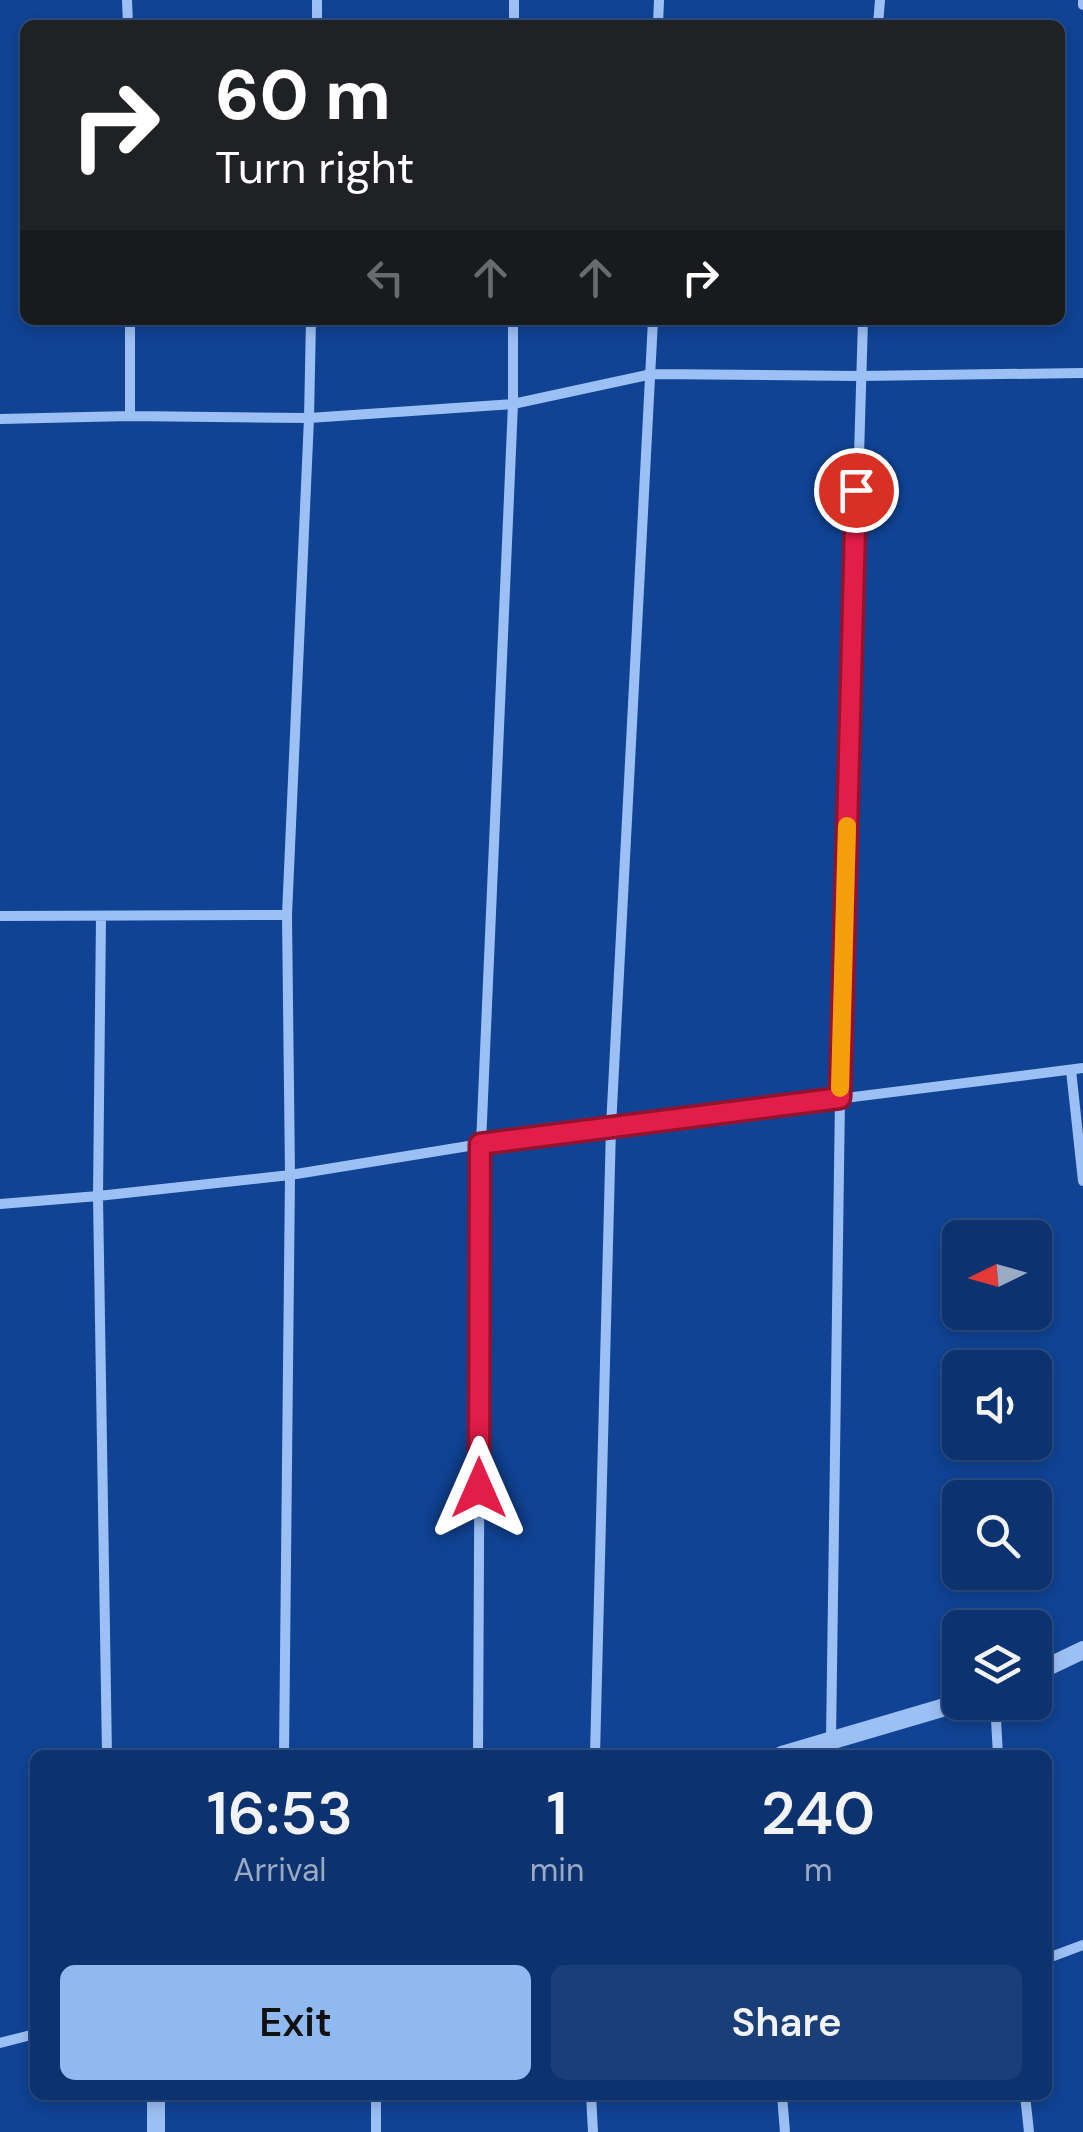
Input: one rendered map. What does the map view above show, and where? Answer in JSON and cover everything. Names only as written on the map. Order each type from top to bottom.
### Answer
[{"type":"street","points":[[130,325],[130,416]]},
{"type":"street","points":[[284,1750],[290,1175],[286,915],[311,325]]},
{"type":"street","points":[[478,1750],[480,1144],[513,404],[513,325]]},
{"type":"street","points":[[596,1750],[611,1127],[653,325]]},
{"type":"street","points":[[831,1740],[840,1098],[862,325]]},
{"type":"street","points":[[0,419],[309,418],[513,404],[652,374],[1083,373]]},
{"type":"street","points":[[0,916],[286,915]]},
{"type":"street","points":[[100,916],[98,1196],[107,1750]]},
{"type":"street","points":[[0,1204],[290,1175],[480,1144],[1077,1069],[1083,1181]]},
{"type":"street","points":[[1052,1665],[1083,1650]]},
{"type":"street","points":[[798,1750],[942,1708]]},
{"type":"street","points":[[996,1720],[998,1750]]},
{"type":"street","points":[[1052,1957],[1083,1945]]},
{"type":"street","points":[[0,2043],[30,2035]]},
{"type":"street","points":[[156,2100],[156,2132]]},
{"type":"street","points":[[376,2100],[376,2132]]},
{"type":"street","points":[[591,2100],[593,2132]]},
{"type":"street","points":[[782,2100],[785,2132]]},
{"type":"street","points":[[1025,2100],[1028,2132]]},
{"type":"slow traffic","points":[[840,1088],[847,826]]},
{"type":"route","points":[[479,1488],[480,1144],[840,1098],[856,490]]}]
